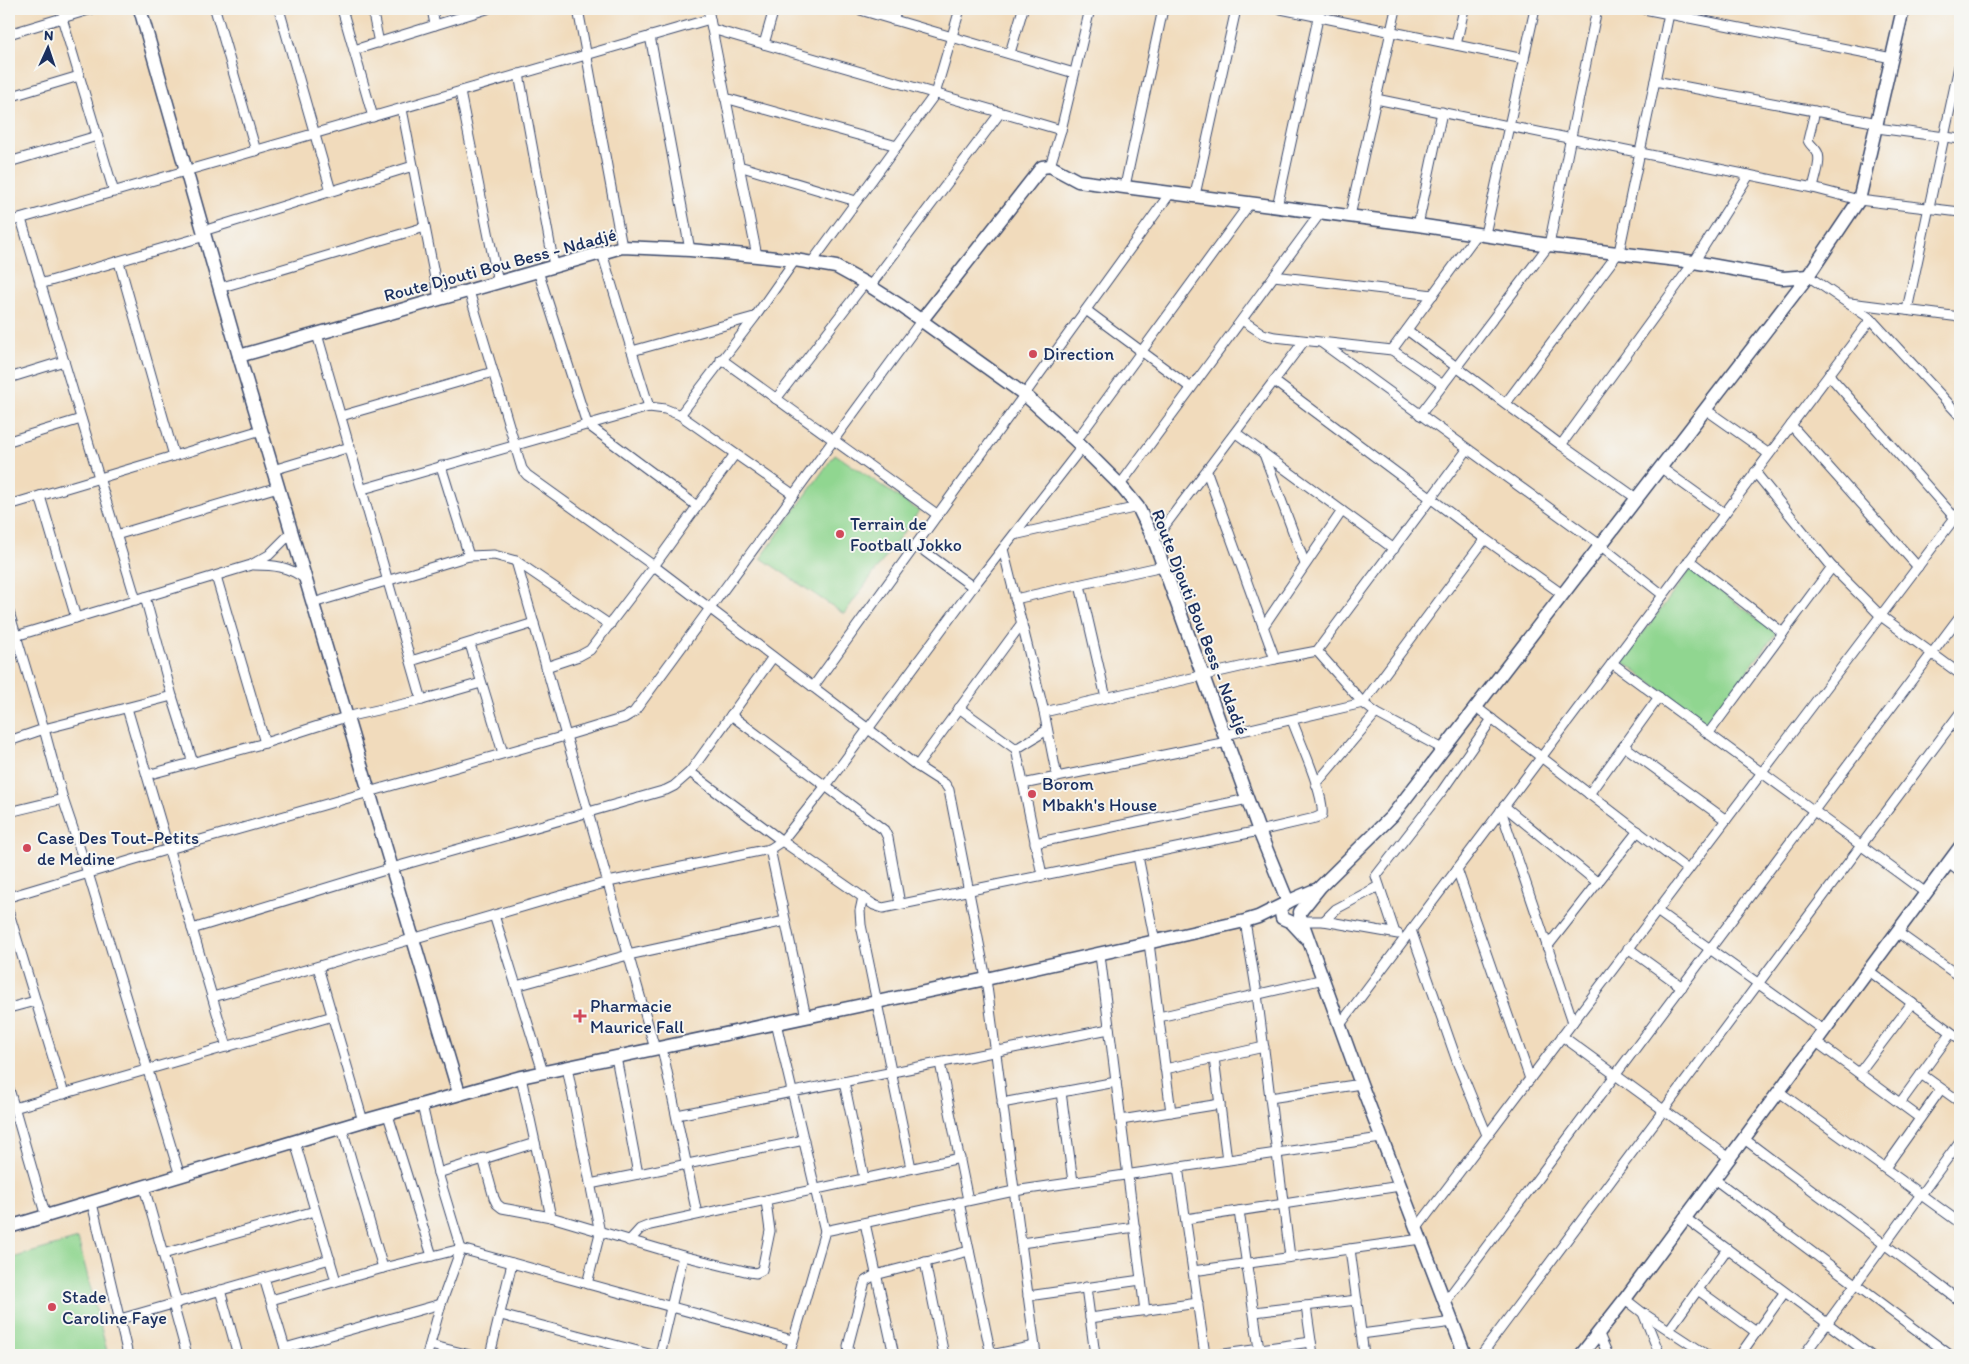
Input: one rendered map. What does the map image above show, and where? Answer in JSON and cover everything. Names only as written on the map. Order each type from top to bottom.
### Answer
[{"type":"main road","points":[[140,9],[291,533],[460,1093]]},
{"type":"main road","points":[[1295,918],[1320,887],[1392,816],[1808,276],[1859,200],[1878,125],[1903,9]]},
{"type":"main road","points":[[920,321],[1042,167],[1050,166],[1078,181],[1418,225],[1549,245],[1694,262],[1783,278],[1808,276]]},
{"type":"main road","name":"Route Djouti Bou Bess - Ndadjé","points":[[239,356],[622,247],[690,250],[756,256],[812,262],[836,267],[868,284],[1024,395],[1079,444],[1120,485],[1138,507],[1154,540],[1287,903]]},
{"type":"main road","points":[[1581,1355],[1625,1299],[1960,847]]},
{"type":"main road","points":[[9,1227],[363,1121],[521,1077],[986,979],[1245,921],[1258,917],[1320,887]]},
{"type":"main road","points":[[1287,903],[1279,912],[1295,918]]},
{"type":"main road","points":[[1287,903],[1298,905],[1295,918],[1310,946],[1324,979],[1339,1026],[1465,1355]]},
{"type":"main road","points":[[1258,917],[1295,918]]},
{"type":"street","points":[[9,34],[92,9]]},
{"type":"street","points":[[215,9],[256,151]]},
{"type":"street","points":[[279,9],[331,191]]},
{"type":"street","points":[[342,9],[373,117]]},
{"type":"street","points":[[372,9],[379,43]]},
{"type":"street","points":[[432,9],[436,25]]},
{"type":"street","points":[[354,50],[487,9]]},
{"type":"street","points":[[578,9],[622,247]]},
{"type":"street","points":[[708,9],[756,256]]},
{"type":"street","points":[[764,44],[774,9]]},
{"type":"street","points":[[856,9],[1074,73]]},
{"type":"street","points":[[893,20],[896,9]]},
{"type":"street","points":[[812,262],[935,94],[960,9]]},
{"type":"street","points":[[1010,53],[1023,9]]},
{"type":"street","points":[[1050,166],[1061,130],[1090,9]]},
{"type":"street","points":[[1125,186],[1163,9]]},
{"type":"street","points":[[1195,195],[1236,9]]},
{"type":"street","points":[[1281,9],[1319,13],[1391,32],[1524,59]]},
{"type":"street","points":[[1350,216],[1396,9]]},
{"type":"street","points":[[1456,45],[1464,9]]},
{"type":"street","points":[[1392,350],[1482,234],[1509,126],[1535,9]]},
{"type":"street","points":[[1420,415],[1549,245],[1597,9]]},
{"type":"street","points":[[1644,9],[1670,11],[1892,58]]},
{"type":"street","points":[[1506,403],[1619,252],[1670,11]]},
{"type":"street","points":[[1277,207],[1319,13]]},
{"type":"street","points":[[62,18],[114,192]]},
{"type":"street","points":[[9,222],[710,19]]},
{"type":"street","points":[[712,29],[1061,130]]},
{"type":"street","points":[[650,36],[690,250]]},
{"type":"street","points":[[1907,310],[1960,62]]},
{"type":"street","points":[[519,74],[554,266]]},
{"type":"street","points":[[9,97],[79,76]]},
{"type":"street","points":[[1655,81],[1815,111],[1878,125],[1960,139]]},
{"type":"street","points":[[460,92],[498,282]]},
{"type":"street","points":[[725,98],[897,146]]},
{"type":"street","points":[[1376,99],[1813,188],[1859,200],[1960,212]]},
{"type":"street","points":[[402,108],[439,298]]},
{"type":"street","points":[[1813,188],[1819,157],[1808,140],[1815,111]]},
{"type":"street","points":[[1418,225],[1442,112]]},
{"type":"street","points":[[776,398],[868,284],[1000,113]]},
{"type":"street","points":[[9,162],[97,136]]},
{"type":"street","points":[[40,284],[119,262],[331,191],[413,166]]},
{"type":"street","points":[[739,166],[856,201]]},
{"type":"street","points":[[1561,445],[1694,262],[1749,175]]},
{"type":"street","points":[[813,687],[1171,192]]},
{"type":"street","points":[[213,997],[608,882],[770,849],[782,841],[825,787],[973,587],[1014,536],[1142,352],[1250,203]]},
{"type":"street","points":[[1120,485],[1321,212]]},
{"type":"street","points":[[20,219],[116,535],[140,599],[193,763]]},
{"type":"street","points":[[219,288],[425,227]]},
{"type":"street","points":[[602,253],[649,407]]},
{"type":"street","points":[[680,415],[755,317],[795,260]]},
{"type":"street","points":[[119,262],[174,456]]},
{"type":"street","points":[[538,271],[587,424],[697,506]]},
{"type":"street","points":[[1274,276],[1434,294]]},
{"type":"street","points":[[1808,276],[1871,319],[1960,416]]},
{"type":"street","points":[[469,291],[522,469],[654,566],[917,766],[945,784],[949,790],[986,979],[1035,1351],[991,1355],[959,1202]]},
{"type":"street","points":[[1850,303],[1960,317]]},
{"type":"street","points":[[1086,310],[1191,388]]},
{"type":"street","points":[[632,351],[755,317]]},
{"type":"street","points":[[1339,1026],[1871,319]]},
{"type":"street","points":[[1242,320],[1264,334],[1304,341],[1392,350],[1443,385]]},
{"type":"street","points":[[9,897],[169,849],[565,736],[624,718],[634,712],[920,321]]},
{"type":"street","points":[[1407,330],[1561,445],[1636,498]]},
{"type":"street","points":[[317,334],[422,700]]},
{"type":"street","points":[[1154,540],[1304,341]]},
{"type":"street","points":[[1322,343],[1600,545],[1663,595]]},
{"type":"street","points":[[721,359],[938,515]]},
{"type":"street","points":[[9,378],[64,362]]},
{"type":"street","points":[[341,416],[493,372]]},
{"type":"street","points":[[1193,1271],[1350,1249],[1419,1233],[1487,1135],[1958,515],[1829,375]]},
{"type":"street","points":[[1274,381],[1484,539],[1562,594]]},
{"type":"street","points":[[363,489],[649,407],[665,409],[680,415],[794,495]]},
{"type":"street","points":[[1705,409],[1769,454]]},
{"type":"street","points":[[9,441],[81,419]]},
{"type":"street","points":[[1791,425],[1918,567]]},
{"type":"street","points":[[9,505],[261,430]]},
{"type":"street","points":[[1236,433],[1394,549]]},
{"type":"street","points":[[273,470],[350,447]]},
{"type":"street","points":[[1044,712],[1275,659],[1317,652],[1467,450]]},
{"type":"street","points":[[546,667],[585,654],[610,625],[735,454]]},
{"type":"street","points":[[1264,454],[1305,564]]},
{"type":"street","points":[[441,466],[469,556]]},
{"type":"street","points":[[1660,467],[1724,513]]},
{"type":"street","points":[[1206,472],[1275,659]]},
{"type":"street","points":[[1755,472],[1832,567],[1880,616],[1960,674]]},
{"type":"street","points":[[116,535],[278,487]]},
{"type":"street","points":[[40,496],[76,618]]},
{"type":"street","points":[[1014,536],[1138,507]]},
{"type":"street","points":[[1263,627],[1342,511]]},
{"type":"street","points":[[12,637],[251,565],[269,555],[291,533]]},
{"type":"street","points":[[1023,784],[1226,738],[1292,720],[1363,704],[1484,539]]},
{"type":"street","points":[[916,545],[973,587]]},
{"type":"street","points":[[1003,549],[1044,712],[1057,777]]},
{"type":"street","points":[[313,603],[469,556],[494,555],[516,561],[610,625]]},
{"type":"street","points":[[1689,560],[1783,633]]},
{"type":"street","points":[[516,561],[565,736],[589,812],[628,955],[677,1115],[697,1214]]},
{"type":"street","points":[[251,565],[286,567],[305,578]]},
{"type":"street","points":[[1015,599],[1163,566]]},
{"type":"street","points":[[1708,734],[1832,567]]},
{"type":"street","points":[[216,576],[265,743]]},
{"type":"street","points":[[1080,585],[1106,698]]},
{"type":"street","points":[[9,612],[12,637],[44,729],[63,799],[88,873],[180,1176]]},
{"type":"street","points":[[1446,1302],[1960,616]]},
{"type":"street","points":[[411,662],[534,623]]},
{"type":"street","points":[[917,766],[1022,623]]},
{"type":"street","points":[[470,644],[503,753]]},
{"type":"street","points":[[1317,652],[1363,704],[1443,749]]},
{"type":"street","points":[[192,929],[392,868],[666,790],[674,786],[690,772],[773,657]]},
{"type":"street","points":[[1612,663],[1926,893]]},
{"type":"street","points":[[147,775],[265,743],[346,717],[422,700],[481,683]]},
{"type":"street","points":[[9,741],[44,729],[172,696]]},
{"type":"street","points":[[1589,794],[1659,698]]},
{"type":"street","points":[[1476,706],[1688,870]]},
{"type":"street","points":[[127,708],[227,1047]]},
{"type":"street","points":[[959,708],[1016,749],[1042,875]]},
{"type":"street","points":[[1316,784],[1376,713]]},
{"type":"street","points":[[1481,1355],[1960,713]]},
{"type":"street","points":[[731,715],[884,830],[888,838],[900,904]]},
{"type":"street","points":[[1395,933],[1376,876],[1442,791],[1492,719]]},
{"type":"street","points":[[690,772],[782,841],[878,907],[1260,831],[1322,815],[1316,784],[1292,720]]},
{"type":"street","points":[[1016,749],[1047,730]]},
{"type":"street","points":[[1624,746],[1726,820]]},
{"type":"street","points":[[9,812],[63,799]]},
{"type":"street","points":[[1035,843],[1248,800]]},
{"type":"street","points":[[1503,808],[1598,883]]},
{"type":"street","points":[[1503,808],[1547,948],[1573,1022]]},
{"type":"street","points":[[1547,948],[1638,831]]},
{"type":"street","points":[[770,849],[806,1017]]},
{"type":"street","points":[[1138,856],[1152,943],[1171,1112]]},
{"type":"street","points":[[1948,863],[1960,872]]},
{"type":"street","points":[[1457,869],[1530,1079]]},
{"type":"street","points":[[1324,921],[1336,909],[1379,886]]},
{"type":"street","points":[[863,897],[860,917],[911,1168]]},
{"type":"street","points":[[1657,911],[1759,982],[1823,1030]]},
{"type":"street","points":[[9,913],[64,1094]]},
{"type":"street","points":[[494,916],[543,1072]]},
{"type":"street","points":[[1295,918],[1395,933],[1410,933]]},
{"type":"street","points":[[516,986],[628,955],[785,921]]},
{"type":"street","points":[[1245,921],[1257,994],[1290,1257]]},
{"type":"street","points":[[1897,932],[1960,977]]},
{"type":"street","points":[[1410,933],[1487,1135]]},
{"type":"street","points":[[1628,948],[1682,987]]},
{"type":"street","points":[[1100,954],[1145,1311]]},
{"type":"street","points":[[318,967],[363,1121]]},
{"type":"street","points":[[1868,970],[1960,1039]]},
{"type":"street","points":[[1159,1017],[1324,979]]},
{"type":"street","points":[[9,1008],[35,1000]]},
{"type":"street","points":[[1860,1073],[1912,1004]]},
{"type":"street","points":[[14,1108],[333,1016]]},
{"type":"street","points":[[776,1023],[825,1231],[789,1355]]},
{"type":"street","points":[[677,1115],[1109,1029]]},
{"type":"street","points":[[1900,1103],[1951,1033]]},
{"type":"street","points":[[1562,1036],[1728,1158]]},
{"type":"street","points":[[1815,1041],[1920,1118]]},
{"type":"street","points":[[1166,1069],[1264,1047]]},
{"type":"street","points":[[616,1057],[638,1174]]},
{"type":"street","points":[[1214,1058],[1227,1160]]},
{"type":"street","points":[[940,1063],[968,1200]]},
{"type":"street","points":[[567,1067],[600,1233],[587,1284]]},
{"type":"street","points":[[1921,1074],[1960,1102]]},
{"type":"street","points":[[521,1077],[551,1217]]},
{"type":"street","points":[[844,1082],[864,1178]]},
{"type":"street","points":[[1002,1103],[1116,1082]]},
{"type":"street","points":[[1270,1098],[1361,1084]]},
{"type":"street","points":[[9,1089],[46,1217]]},
{"type":"street","points":[[1885,1168],[1942,1089]]},
{"type":"street","points":[[1778,1091],[1960,1223]]},
{"type":"street","points":[[1061,1092],[1073,1182]]},
{"type":"street","points":[[1121,1120],[1220,1104]]},
{"type":"street","points":[[422,1105],[438,1173],[461,1249],[441,1304],[427,1355]]},
{"type":"street","points":[[388,1115],[432,1256]]},
{"type":"street","points":[[342,1128],[383,1268]]},
{"type":"street","points":[[825,1231],[1014,1191],[1381,1138]]},
{"type":"street","points":[[1743,1138],[1960,1301]]},
{"type":"street","points":[[590,1184],[804,1140]]},
{"type":"street","points":[[295,1142],[336,1281]]},
{"type":"street","points":[[438,1173],[535,1143]]},
{"type":"street","points":[[1804,1355],[1884,1244],[1959,1145]]},
{"type":"street","points":[[483,1158],[497,1204],[502,1208],[551,1217],[600,1233],[749,1272],[756,1273],[762,1270],[770,1231],[766,1201]]},
{"type":"street","points":[[629,1241],[640,1229],[697,1214],[766,1201],[960,1158]]},
{"type":"street","points":[[1178,1167],[1205,1355]]},
{"type":"street","points":[[1713,1178],[1950,1355]]},
{"type":"street","points":[[1186,1219],[1400,1186]]},
{"type":"street","points":[[144,1187],[163,1254],[187,1355]]},
{"type":"street","points":[[92,1203],[128,1355]]},
{"type":"street","points":[[163,1254],[316,1211]]},
{"type":"street","points":[[1239,1211],[1259,1349]]},
{"type":"street","points":[[1684,1217],[1870,1355]]},
{"type":"street","points":[[865,1223],[894,1355]]},
{"type":"street","points":[[1021,1243],[1135,1227]]},
{"type":"street","points":[[271,1300],[383,1268],[461,1249],[792,1340]]},
{"type":"street","points":[[1350,1249],[1364,1355]]},
{"type":"street","points":[[1669,1330],[1727,1249]]},
{"type":"street","points":[[849,1355],[848,1346],[863,1284],[876,1275],[969,1251]]},
{"type":"street","points":[[660,1355],[683,1256]]},
{"type":"street","points":[[120,1319],[330,1259]]},
{"type":"street","points":[[925,1262],[944,1355]]},
{"type":"street","points":[[490,1355],[512,1264]]},
{"type":"street","points":[[264,1278],[286,1352],[441,1304]]},
{"type":"street","points":[[1028,1296],[1141,1280]]},
{"type":"street","points":[[1086,1287],[1095,1355]]},
{"type":"street","points":[[220,1290],[238,1355]]},
{"type":"street","points":[[1698,1290],[1756,1332]]},
{"type":"street","points":[[1740,1355],[1784,1293]]},
{"type":"street","points":[[1625,1299],[1707,1355]]},
{"type":"street","points":[[1254,1312],[1357,1300]]},
{"type":"street","points":[[1090,1318],[1198,1304]]},
{"type":"street","points":[[1306,1306],[1313,1355]]},
{"type":"street","points":[[1643,1313],[1660,1355]]},
{"type":"street","points":[[501,1315],[653,1355]]},
{"type":"street","points":[[1361,1334],[1452,1322]]},
{"type":"street","points":[[1598,1332],[1608,1355]]},
{"type":"street","points":[[1216,1355],[1311,1342]]},
{"type":"street","points":[[430,1345],[470,1355]]},
{"type":"green space","name":"Terrain de Football Jokko","points":[[835,454],[919,511],[844,614],[761,558]]},
{"type":"green space","points":[[1691,569],[1776,633],[1707,725],[1622,661]]},
{"type":"green space","name":"Stade Caroline Faye","points":[[78,1239],[108,1355],[9,1355],[9,1259]]},
{"type":"place","name":"Direction","points":[[1033,354]]},
{"type":"place","name":"Terrain de Football Jokko","points":[[840,534]]},
{"type":"place","name":"Borom Mbakh's House","points":[[1032,794]]},
{"type":"place","name":"Case Des Tout-Petits de Medine","points":[[27,848]]},
{"type":"place","name":"Pharmacie Maurice Fall","points":[[580,1016]]},
{"type":"place","name":"Stade Caroline Faye","points":[[52,1307]]}]
